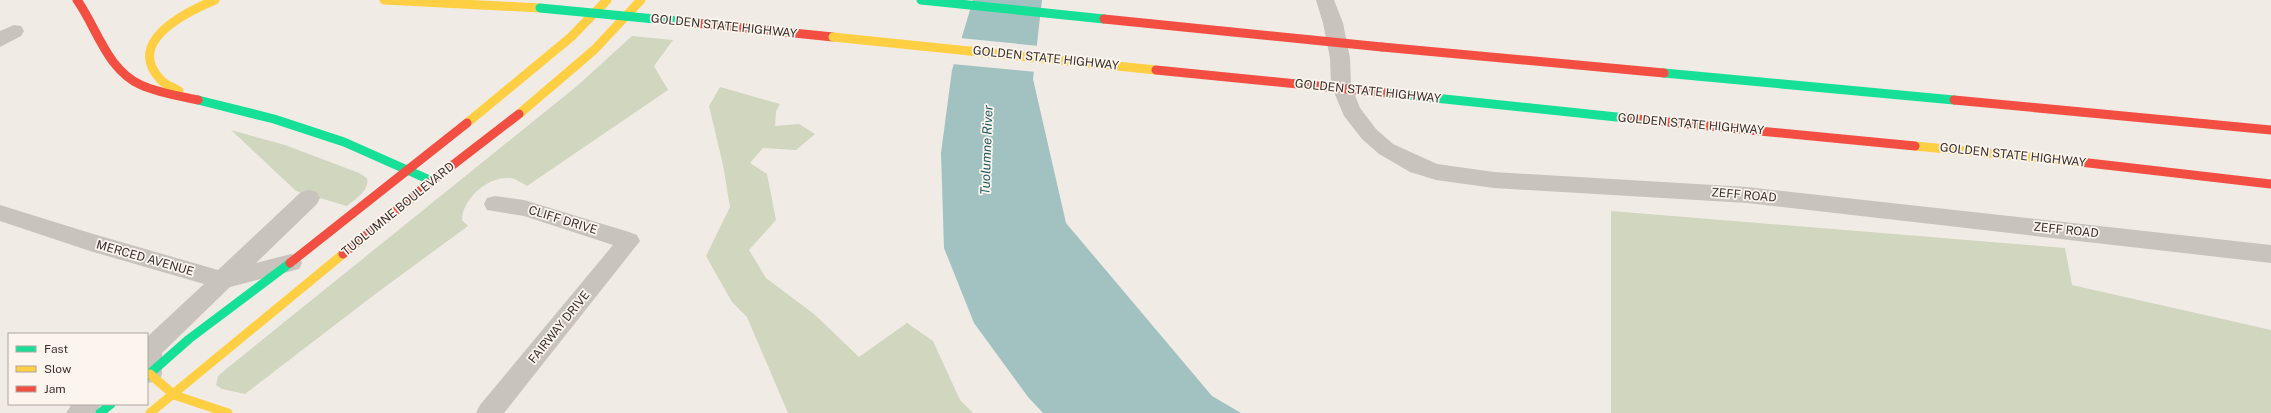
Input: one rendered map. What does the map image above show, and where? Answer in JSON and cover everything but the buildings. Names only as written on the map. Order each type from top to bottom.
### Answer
[{"type":"main road","points":[[77,0],[84,7],[116,64],[128,78],[146,87],[187,96],[274,119],[344,142],[432,181]]},
{"type":"main road","points":[[187,96],[159,79],[149,62],[149,52],[158,34],[166,26],[194,8],[215,0]]},
{"type":"main road","points":[[384,0],[540,8]]},
{"type":"main road","name":"GOLDEN STATE HIGHWAY","points":[[466,0],[1506,106],[2043,158],[2271,184]]},
{"type":"main road","name":"TUOLUMNE BOULEVARD","points":[[148,363],[189,339],[291,263],[409,171],[571,37],[607,0]]},
{"type":"main road","name":"TUOLUMNE BOULEVARD","points":[[150,413],[174,395],[432,181],[529,105],[597,47],[620,25],[641,0]]},
{"type":"main road","points":[[921,0],[1382,47],[2271,130]]},
{"type":"main road","points":[[148,363],[174,395],[228,413]]},
{"type":"main road","points":[[100,413],[110,405]]},
{"type":"street","name":"ZEFF ROAD","points":[[1326,0],[1333,23],[1340,58],[1342,84],[1351,111],[1369,134],[1386,149],[1418,166],[1436,172],[1494,180],[1747,195],[2271,254]]},
{"type":"street","points":[[148,363],[222,280],[309,198]]},
{"type":"street","name":"CLIFF DRIVE","points":[[495,204],[524,208],[629,241]]},
{"type":"street","name":"MERCED AVENUE","points":[[0,213],[90,242],[222,280],[291,263]]},
{"type":"street","name":"FAIRWAY DRIVE","points":[[489,413],[629,241]]},
{"type":"street","points":[[79,413],[88,405]]},
{"type":"green space","points":[[632,36],[673,40],[654,66],[668,90],[527,186],[511,178],[501,178],[478,190],[466,204],[463,212],[462,220],[468,226],[378,292],[245,394],[222,389],[216,385],[218,376],[225,370],[577,86]]},
{"type":"green space","points":[[720,87],[780,104],[776,111],[775,126],[799,124],[815,134],[796,150],[763,148],[750,163],[767,174],[776,220],[749,250],[766,278],[814,314],[859,357],[907,323],[933,341],[960,400],[973,413],[788,413],[747,317],[732,302],[706,256],[730,207],[723,165],[709,106]]},
{"type":"green space","points":[[231,130],[285,145],[359,173],[367,178],[366,187],[361,194],[347,206],[296,191]]},
{"type":"green space","points":[[1611,211],[2065,248],[2072,285],[2271,330],[2271,413],[1611,413]]},
{"type":"water","name":"Tuolumne River","points":[[973,0],[1042,0],[1033,79],[1066,223],[1212,396],[1241,413],[1043,413],[1028,397],[974,323],[944,248],[941,153],[952,70]]},
{"type":"pier","points":[[960,38],[1039,46],[1036,72],[952,64]]},
{"type":"traffic: fast","points":[[921,0],[1104,19]]},
{"type":"traffic: fast","points":[[540,8],[676,21]]},
{"type":"traffic: fast","points":[[1664,73],[1954,100]]},
{"type":"traffic: fast","points":[[1387,93],[1626,118]]},
{"type":"traffic: fast","points":[[198,100],[274,119],[344,142],[432,181]]},
{"type":"traffic: fast","points":[[148,375],[189,339],[290,263]]},
{"type":"traffic: fast","points":[[100,413],[110,405]]},
{"type":"traffic: slow","points":[[179,91],[161,80],[151,67],[149,54],[153,42],[163,30],[176,20],[215,0]]},
{"type":"traffic: slow","points":[[384,0],[540,8]]},
{"type":"traffic: slow","points":[[467,123],[571,37],[607,0]]},
{"type":"traffic: slow","points":[[519,114],[594,50],[641,0]]},
{"type":"traffic: slow","points":[[833,37],[1156,70]]},
{"type":"traffic: slow","points":[[1915,146],[2080,162]]},
{"type":"traffic: slow","points":[[150,413],[343,254]]},
{"type":"traffic: slow","points":[[150,374],[174,395],[228,413]]},
{"type":"traffic: jam","points":[[77,0],[108,54],[123,74],[140,85],[148,88],[198,100]]},
{"type":"traffic: jam","points":[[1104,19],[1382,47]]},
{"type":"traffic: jam","points":[[676,21],[833,37]]},
{"type":"traffic: jam","points":[[1382,47],[1664,73]]},
{"type":"traffic: jam","points":[[1156,70],[1387,93]]},
{"type":"traffic: jam","points":[[1954,100],[2271,130]]},
{"type":"traffic: jam","points":[[343,254],[432,181],[519,114]]},
{"type":"traffic: jam","points":[[1626,118],[1915,146]]},
{"type":"traffic: jam","points":[[290,263],[467,123]]},
{"type":"traffic: jam","points":[[2080,162],[2271,184]]}]
